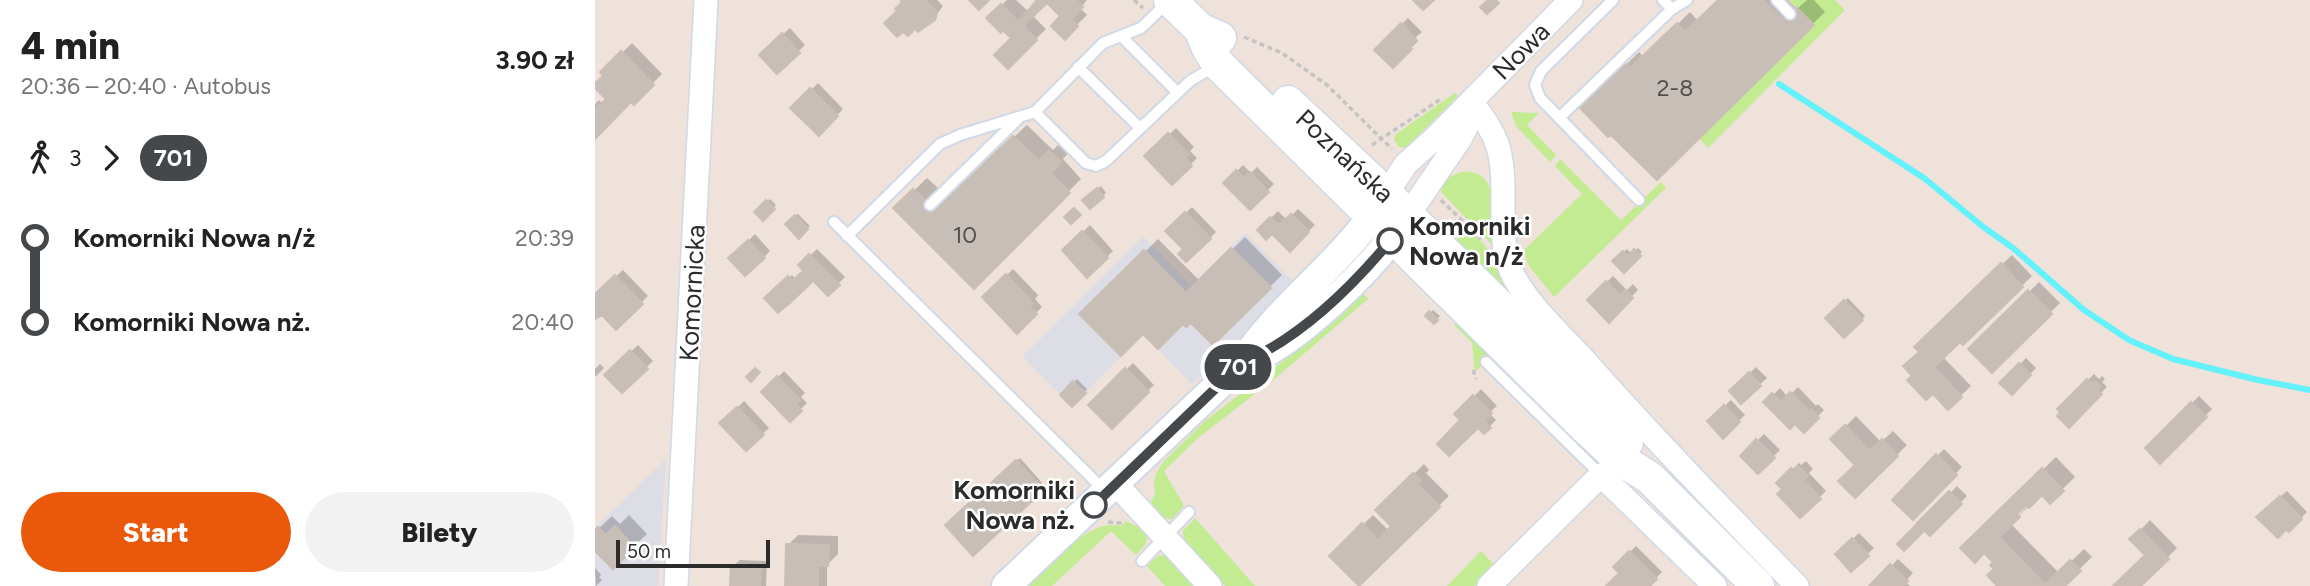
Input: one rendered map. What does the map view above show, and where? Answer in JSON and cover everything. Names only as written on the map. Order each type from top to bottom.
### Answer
[{"type":"main road","name":"Poznańska","points":[[1170,0],[1200,29],[1220,38],[1233,48],[1315,129],[1390,216],[1617,457],[1650,478],[1758,586]]},
{"type":"main road","name":"Poznańska","points":[[1200,29],[1219,65],[1390,216]]},
{"type":"street","name":"Komornicka","points":[[676,586],[706,0]]},
{"type":"street","name":"Nowa","points":[[1390,216],[1406,164],[1571,0]]},
{"type":"street","name":"Nowa","points":[[1390,216],[1460,139],[1466,127],[1471,102]]},
{"type":"street","points":[[1471,102],[1490,128],[1498,146],[1508,263],[1522,289],[1699,485],[1797,586]]},
{"type":"street","points":[[1006,586],[1242,363],[1270,350],[1308,322],[1353,281],[1390,216]]},
{"type":"street","points":[[1489,586],[1601,475],[1715,586]]},
{"type":"street","points":[[1111,488],[1165,537],[1210,586]]},
{"type":"lane","points":[[847,236],[940,144],[960,135],[1035,112],[1103,43],[1141,28],[1170,0]]},
{"type":"lane","points":[[1613,0],[1537,77],[1537,92],[1639,200]]},
{"type":"lane","points":[[1663,0],[1672,9]]},
{"type":"lane","points":[[1559,118],[1672,9],[1687,0]]},
{"type":"lane","points":[[1777,0],[1790,14]]},
{"type":"lane","points":[[1121,36],[1177,92]]},
{"type":"lane","points":[[1035,112],[1091,165],[1096,166],[1105,162],[1196,76],[1219,65]]},
{"type":"lane","points":[[1078,68],[1140,128]]},
{"type":"lane","points":[[930,205],[1020,117]]},
{"type":"lane","points":[[834,222],[1111,488]]},
{"type":"lane","points":[[1486,362],[1601,475]]},
{"type":"lane","points":[[1142,561],[1189,512]]},
{"type":"path","points":[[1282,53],[1327,85],[1383,140]]},
{"type":"path","points":[[1436,195],[1508,263]]},
{"type":"path","points":[[1472,365],[1476,379]]},
{"type":"shaded area","points":[[1245,233],[1295,283],[1192,385],[1143,334],[1072,407],[1022,357],[1143,236],[1190,285]]},
{"type":"shaded area","points":[[666,459],[658,586],[595,586],[595,528]]},
{"type":"green space","points":[[1789,0],[1835,0],[1845,10],[1708,148],[1699,138],[1813,25]]},
{"type":"green space","points":[[1455,93],[1458,96],[1410,144],[1403,148],[1398,146],[1394,139],[1396,134]]},
{"type":"green space","points":[[1511,112],[1539,113],[1527,125],[1556,155],[1550,162],[1516,126]]},
{"type":"green space","points":[[1560,159],[1621,220],[1661,182],[1666,188],[1554,297],[1529,266],[1523,251],[1582,194],[1555,166]]},
{"type":"green space","points":[[1461,172],[1474,173],[1483,178],[1489,186],[1494,209],[1493,246],[1442,193],[1440,186],[1447,178]]},
{"type":"green space","points":[[1463,233],[1472,235],[1488,248],[1518,298],[1513,302],[1453,244]]},
{"type":"green space","points":[[1363,293],[1368,299],[1278,376],[1198,438],[1164,471],[1184,506],[1172,519],[1161,518],[1151,502],[1155,494],[1156,473],[1165,460],[1205,421],[1330,325]]},
{"type":"green space","points":[[1456,323],[1490,345],[1492,356],[1475,372],[1472,343],[1454,325]]},
{"type":"green space","points":[[1195,518],[1255,586],[1225,586],[1184,541],[1183,531]]},
{"type":"green space","points":[[1126,521],[1141,528],[1148,536],[1145,545],[1136,555],[1111,531],[1052,586],[1029,586],[1083,536],[1108,525],[1121,526]]},
{"type":"green space","points":[[1481,551],[1495,566],[1475,586],[1447,586]]},
{"type":"green space","points":[[1165,555],[1197,586],[1165,586],[1147,566],[1158,556]]},
{"type":"building","points":[[901,0],[925,0],[937,13],[935,20],[918,32],[915,29],[908,36],[903,32],[897,37],[884,23],[897,11],[895,9]]},
{"type":"building","points":[[969,0],[989,0],[979,10]]},
{"type":"building","points":[[1037,0],[1076,0],[1083,7],[1071,19],[1078,26],[1065,40],[1051,26],[1060,16],[1047,3],[1023,26],[1037,40],[1008,69],[994,55],[1011,38],[1003,30],[1001,33],[986,18],[1001,4],[1018,22]]},
{"type":"building","points":[[1413,0],[1434,0],[1423,10]]},
{"type":"building","points":[[1488,0],[1496,0],[1499,3],[1487,14],[1480,7]]},
{"type":"building","points":[[1718,0],[1763,0],[1784,21],[1797,8],[1814,25],[1657,180],[1580,108],[1625,63],[1630,68],[1677,23],[1685,32]]},
{"type":"building","points":[[1401,23],[1416,39],[1410,46],[1412,49],[1393,68],[1374,50]]},
{"type":"building","points":[[782,33],[800,53],[777,74],[759,55]]},
{"type":"building","points":[[621,51],[654,85],[634,105],[631,102],[595,139],[595,109],[606,99],[595,88],[595,83],[603,76],[600,72]]},
{"type":"building","points":[[810,88],[838,116],[819,136],[790,108]]},
{"type":"building","points":[[1168,133],[1189,154],[1185,158],[1192,166],[1172,185],[1144,156]]},
{"type":"building","points":[[1013,136],[1039,161],[1049,151],[1061,162],[1051,173],[1070,193],[974,289],[893,208],[913,189],[935,210]]},
{"type":"building","points":[[1236,170],[1244,178],[1250,172],[1269,192],[1250,210],[1223,183]]},
{"type":"building","points":[[1097,188],[1104,197],[1090,209],[1082,200]]},
{"type":"building","points":[[766,200],[775,209],[763,221],[754,212]]},
{"type":"building","points":[[1074,208],[1081,215],[1071,224],[1064,217]]},
{"type":"building","points":[[1185,212],[1211,239],[1186,262],[1178,254],[1183,249],[1165,231]]},
{"type":"building","points":[[1291,214],[1309,232],[1290,252],[1272,234],[1266,240],[1257,230],[1270,217],[1279,225]]},
{"type":"building","points":[[795,215],[808,229],[799,239],[785,224]]},
{"type":"building","points":[[1082,231],[1108,258],[1087,278],[1062,250]]},
{"type":"building","points":[[748,240],[765,258],[745,276],[728,258]]},
{"type":"building","points":[[1231,248],[1271,288],[1213,345],[1191,323],[1186,327],[1183,324],[1158,349],[1143,334],[1121,356],[1079,314],[1144,250],[1186,293]]},
{"type":"building","points":[[1634,249],[1641,256],[1624,273],[1612,261],[1623,251],[1628,256]]},
{"type":"building","points":[[809,254],[840,285],[828,296],[798,265]]},
{"type":"building","points":[[2001,263],[2023,287],[1963,345],[1960,342],[1934,367],[1962,397],[1948,410],[1933,394],[1926,400],[1907,380],[1912,376],[1903,366],[1919,352],[1914,347]]},
{"type":"building","points":[[802,272],[812,282],[791,302],[776,287],[788,276],[792,281]]},
{"type":"building","points":[[1006,274],[1033,303],[1029,306],[1037,314],[1017,334],[982,297]]},
{"type":"building","points":[[615,275],[643,304],[616,330],[602,315],[595,319],[595,294]]},
{"type":"building","points":[[1606,281],[1620,295],[1625,290],[1633,298],[1609,323],[1587,300]]},
{"type":"building","points":[[776,287],[790,303],[778,313],[764,298]]},
{"type":"building","points":[[2028,290],[2052,314],[1992,373],[1968,349]]},
{"type":"building","points":[[1844,300],[1863,320],[1844,338],[1825,318]]},
{"type":"building","points":[[1429,311],[1438,320],[1434,324],[1425,316]]},
{"type":"building","points":[[630,350],[648,369],[622,393],[604,375]]},
{"type":"building","points":[[2019,363],[2031,375],[2012,395],[1999,383]]},
{"type":"building","points":[[755,368],[760,372],[751,382],[746,377]]},
{"type":"building","points":[[1125,368],[1149,392],[1112,429],[1088,405]]},
{"type":"building","points":[[1749,372],[1761,386],[1741,404],[1729,391]]},
{"type":"building","points":[[777,376],[800,400],[796,404],[802,411],[790,422],[761,392]]},
{"type":"building","points":[[2087,379],[2100,386],[2097,389],[2102,394],[2069,428],[2057,416],[2060,412],[2057,409]]},
{"type":"building","points":[[1073,381],[1086,393],[1072,407],[1060,395]]},
{"type":"building","points":[[1790,392],[1819,418],[1804,433],[1795,424],[1790,429],[1763,402],[1772,393],[1781,402]]},
{"type":"building","points":[[1473,395],[1492,413],[1484,421],[1491,428],[1484,434],[1478,428],[1449,456],[1437,444],[1460,420],[1454,414]]},
{"type":"building","points":[[2191,402],[2207,417],[2160,464],[2145,448]]},
{"type":"building","points":[[1724,405],[1740,422],[1723,439],[1707,421]]},
{"type":"building","points":[[737,407],[764,435],[746,451],[719,423]]},
{"type":"building","points":[[1845,425],[1870,451],[1882,439],[1898,456],[1855,498],[1838,481],[1855,465],[1830,439]]},
{"type":"building","points":[[1756,439],[1775,458],[1758,474],[1740,456]]},
{"type":"building","points":[[1936,454],[1957,475],[1913,520],[1892,500]]},
{"type":"building","points":[[1016,460],[1044,490],[973,556],[945,525]]},
{"type":"building","points":[[1798,466],[1808,476],[1804,480],[1821,499],[1800,518],[1777,494],[1782,489],[1776,483],[1791,468],[1793,470]]},
{"type":"building","points":[[2042,468],[2064,491],[2050,504],[2042,495],[2029,508],[2026,506],[2017,514],[2020,517],[1999,537],[2045,585],[2070,560],[2081,571],[2065,586],[1997,586],[1987,575],[1994,569],[1990,565],[1993,562],[1984,553],[1975,563],[1960,548]]},
{"type":"building","points":[[1413,473],[1421,481],[1417,484],[1440,507],[1359,586],[1329,556],[1362,523],[1378,540],[1391,526],[1375,510]]},
{"type":"building","points":[[1949,491],[1962,504],[1930,536],[1917,523]]},
{"type":"building","points":[[2280,496],[2302,519],[2289,532],[2286,530],[2278,538],[2256,517]]},
{"type":"building","points":[[1916,525],[1923,532],[1904,551],[1897,544]]},
{"type":"building","points":[[615,526],[635,548],[613,569],[595,551],[595,530],[598,527],[606,535]]},
{"type":"building","points":[[2140,529],[2169,559],[2141,586],[2113,586],[2145,555],[2129,539]]},
{"type":"building","points":[[1852,538],[1869,556],[1851,572],[1835,554]]},
{"type":"building","points":[[786,544],[829,545],[828,566],[818,566],[818,586],[785,586]]},
{"type":"building","points":[[1629,551],[1657,579],[1650,586],[1606,586],[1619,573],[1613,567]]},
{"type":"building","points":[[1890,564],[1908,581],[1903,586],[1869,586]]},
{"type":"building","points":[[731,565],[761,567],[760,586],[730,586]]},
{"type":"waterway","points":[[1779,84],[1924,178],[2013,248],[2084,310],[2129,340],[2173,359],[2310,390]]},
{"type":"bus line","name":"701","points":[[1094,505],[1242,363],[1270,350],[1308,322],[1353,281],[1390,241]]},
{"type":"place","name":"Komorniki Nowa n/ż","points":[[1390,241]]},
{"type":"place","name":"Komorniki Nowa nż.","points":[[1094,505]]}]
